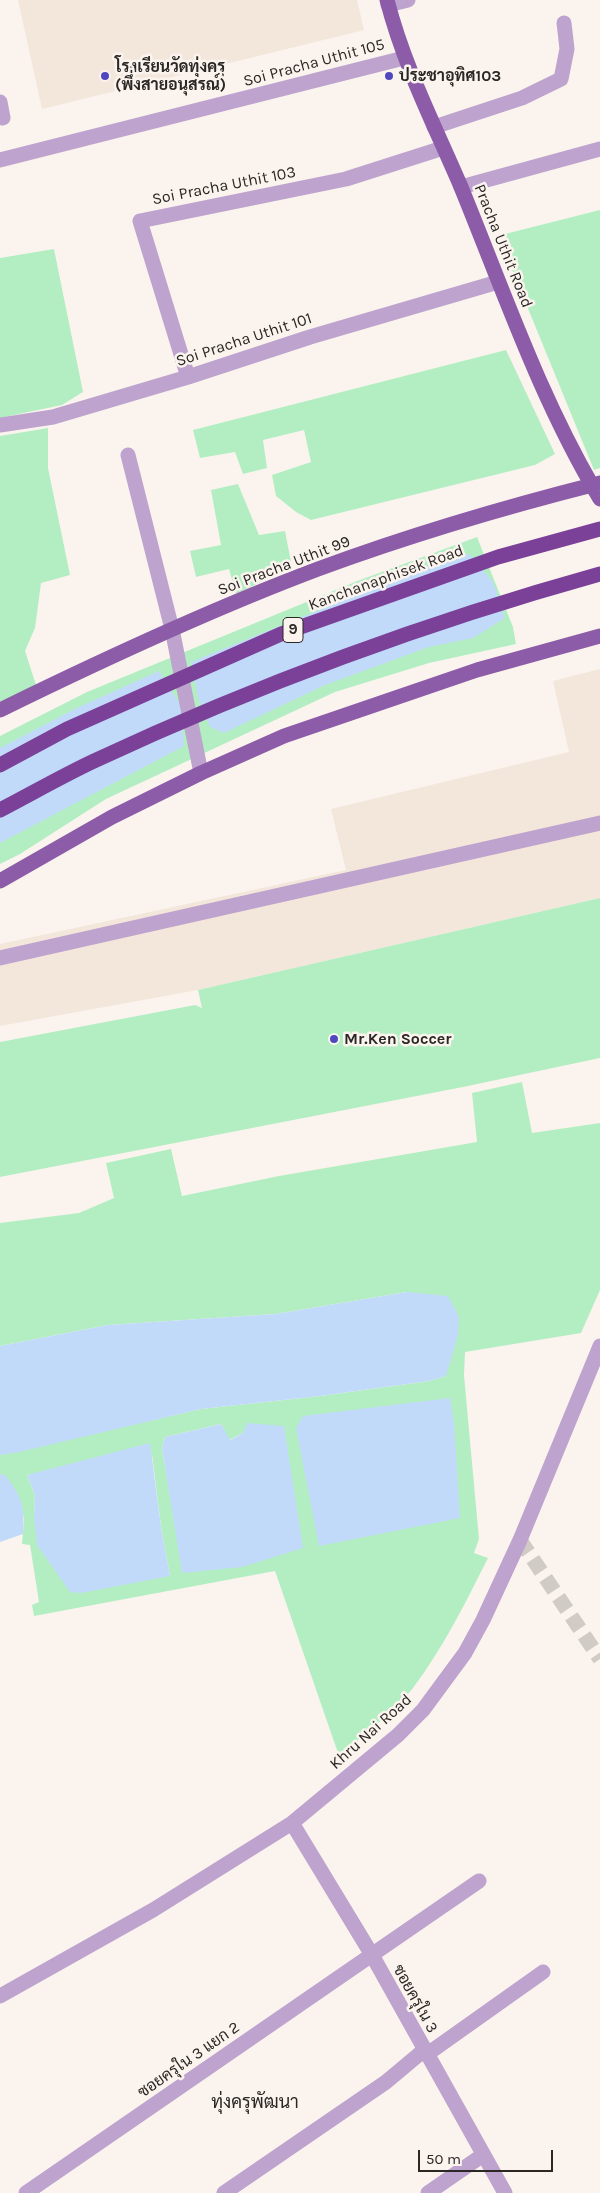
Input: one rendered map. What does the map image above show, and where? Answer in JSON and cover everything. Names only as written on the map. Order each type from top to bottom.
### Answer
[{"type":"highway","name":"Kanchanaphisek Road","points":[[0,764],[67,729],[281,634],[498,557],[600,529]]},
{"type":"highway","points":[[0,810],[93,761],[298,673],[527,595],[600,574]]},
{"type":"main road","name":"Pracha Uthit Road","points":[[387,2],[404,58],[460,187],[546,395],[596,484],[600,499]]},
{"type":"main road","name":"Soi Pracha Uthit 99","points":[[0,710],[172,629],[318,569],[409,538],[596,484]]},
{"type":"main road","points":[[0,881],[112,817],[201,773],[284,736],[477,670],[600,636]]},
{"type":"street","points":[[387,2],[408,0]]},
{"type":"street","points":[[434,127],[522,98],[561,79],[567,49],[564,23]]},
{"type":"street","name":"Soi Pracha Uthit 105","points":[[0,160],[404,58]]},
{"type":"street","points":[[0,102],[4,118]]},
{"type":"street","name":"Soi Pracha Uthit 103","points":[[188,377],[140,221],[346,179],[443,148]]},
{"type":"street","points":[[460,187],[600,149]]},
{"type":"street","name":"Soi Pracha Uthit 101","points":[[0,424],[53,417],[188,377],[310,337],[498,282]]},
{"type":"street","points":[[128,455],[172,629],[201,773]]},
{"type":"street","points":[[0,958],[600,823]]},
{"type":"street","name":"Khru Nai Road","points":[[0,1996],[153,1910],[292,1823],[398,1735],[423,1710],[465,1653],[483,1620],[520,1540],[600,1346]]},
{"type":"street","name":"ซอยครุใน 3","points":[[292,1823],[372,1955],[425,2053],[505,2193]]},
{"type":"street","name":"ซอยครุใน 3 แยก 2","points":[[26,2193],[480,1881]]},
{"type":"street","points":[[224,2193],[544,1972]]},
{"type":"street","points":[[428,2193],[483,2155]]},
{"type":"shaded area","name":"โรงเรียนวัดทุ่งครุ (พึ่งสายอนุสรณ์)","points":[[18,0],[357,0],[364,30],[42,109]]},
{"type":"shaded area","points":[[600,669],[600,898],[198,990],[0,1026],[0,944],[346,870],[331,809],[569,752],[553,681]]},
{"type":"green space","points":[[600,210],[600,468],[594,470],[509,262],[501,235]]},
{"type":"green space","points":[[54,249],[83,392],[62,405],[0,418],[0,258]]},
{"type":"green space","points":[[506,350],[555,454],[535,465],[311,520],[296,512],[276,496],[272,475],[311,462],[304,430],[263,440],[267,468],[243,474],[235,452],[200,458],[193,430]]},
{"type":"green space","points":[[48,428],[48,468],[70,575],[41,583],[35,628],[25,651],[37,688],[0,702],[0,436]]},
{"type":"green space","points":[[238,484],[259,535],[285,531],[292,567],[236,594],[229,569],[196,577],[190,551],[221,545],[211,490]]},
{"type":"green space","points":[[477,537],[513,627],[516,644],[429,663],[335,692],[106,799],[20,854],[0,864],[0,736],[87,692],[360,580]]},
{"type":"green space","points":[[600,898],[600,1058],[463,1087],[0,1177],[0,1042],[195,1005],[202,1008],[198,990]]},
{"type":"green space","points":[[522,1082],[532,1133],[600,1123],[600,1290],[581,1333],[465,1352],[464,1375],[479,1539],[474,1553],[488,1558],[444,1641],[406,1697],[388,1715],[339,1756],[275,1571],[34,1616],[32,1605],[39,1602],[30,1545],[22,1544],[24,1518],[4,1475],[0,1475],[0,1455],[201,1409],[320,1396],[429,1381],[446,1376],[407,1292],[276,1314],[108,1325],[0,1346],[0,1223],[79,1213],[114,1198],[106,1163],[171,1149],[182,1196],[279,1176],[477,1142],[472,1093]],"holes":[[[221,1424],[229,1440],[243,1433],[183,1573],[162,1448],[165,1437]],[[152,1455],[162,1534],[170,1576],[34,1517],[35,1495],[27,1475]]]},
{"type":"water","points":[[469,554],[493,582],[505,618],[473,638],[429,647],[325,685],[224,733],[210,727],[198,697],[191,662],[443,560]]},
{"type":"water","points":[[159,671],[181,706],[184,746],[0,843],[0,748],[77,708]]},
{"type":"water","points":[[407,1292],[448,1296],[459,1317],[458,1335],[446,1376],[429,1381],[320,1396],[201,1409],[0,1455],[0,1346],[108,1325],[276,1314]]},
{"type":"water","points":[[450,1398],[454,1423],[460,1518],[319,1546],[296,1428],[303,1416]]},
{"type":"water","points":[[247,1423],[284,1426],[303,1548],[242,1567],[182,1573],[162,1448],[165,1437],[221,1424],[230,1440],[243,1433]]},
{"type":"water","points":[[150,1443],[162,1534],[170,1576],[81,1593],[70,1592],[37,1545],[34,1517],[35,1495],[27,1475]]},
{"type":"water","points":[[4,1474],[15,1489],[21,1502],[23,1509],[23,1534],[0,1542],[0,1475]]},
{"type":"tunnel","points":[[520,1540],[600,1659]]},
{"type":"place","name":"โรงเรียนวัดทุ่งครุ (พึ่งสายอนุสรณ์)","points":[[105,76]]},
{"type":"place","name":"ประชาอุทิศ103","points":[[389,76]]},
{"type":"place","name":"Mr.Ken Soccer","points":[[334,1039]]},
{"type":"district","name":"ทุ่งครุพัฒนา","points":[[255,2103]]}]
